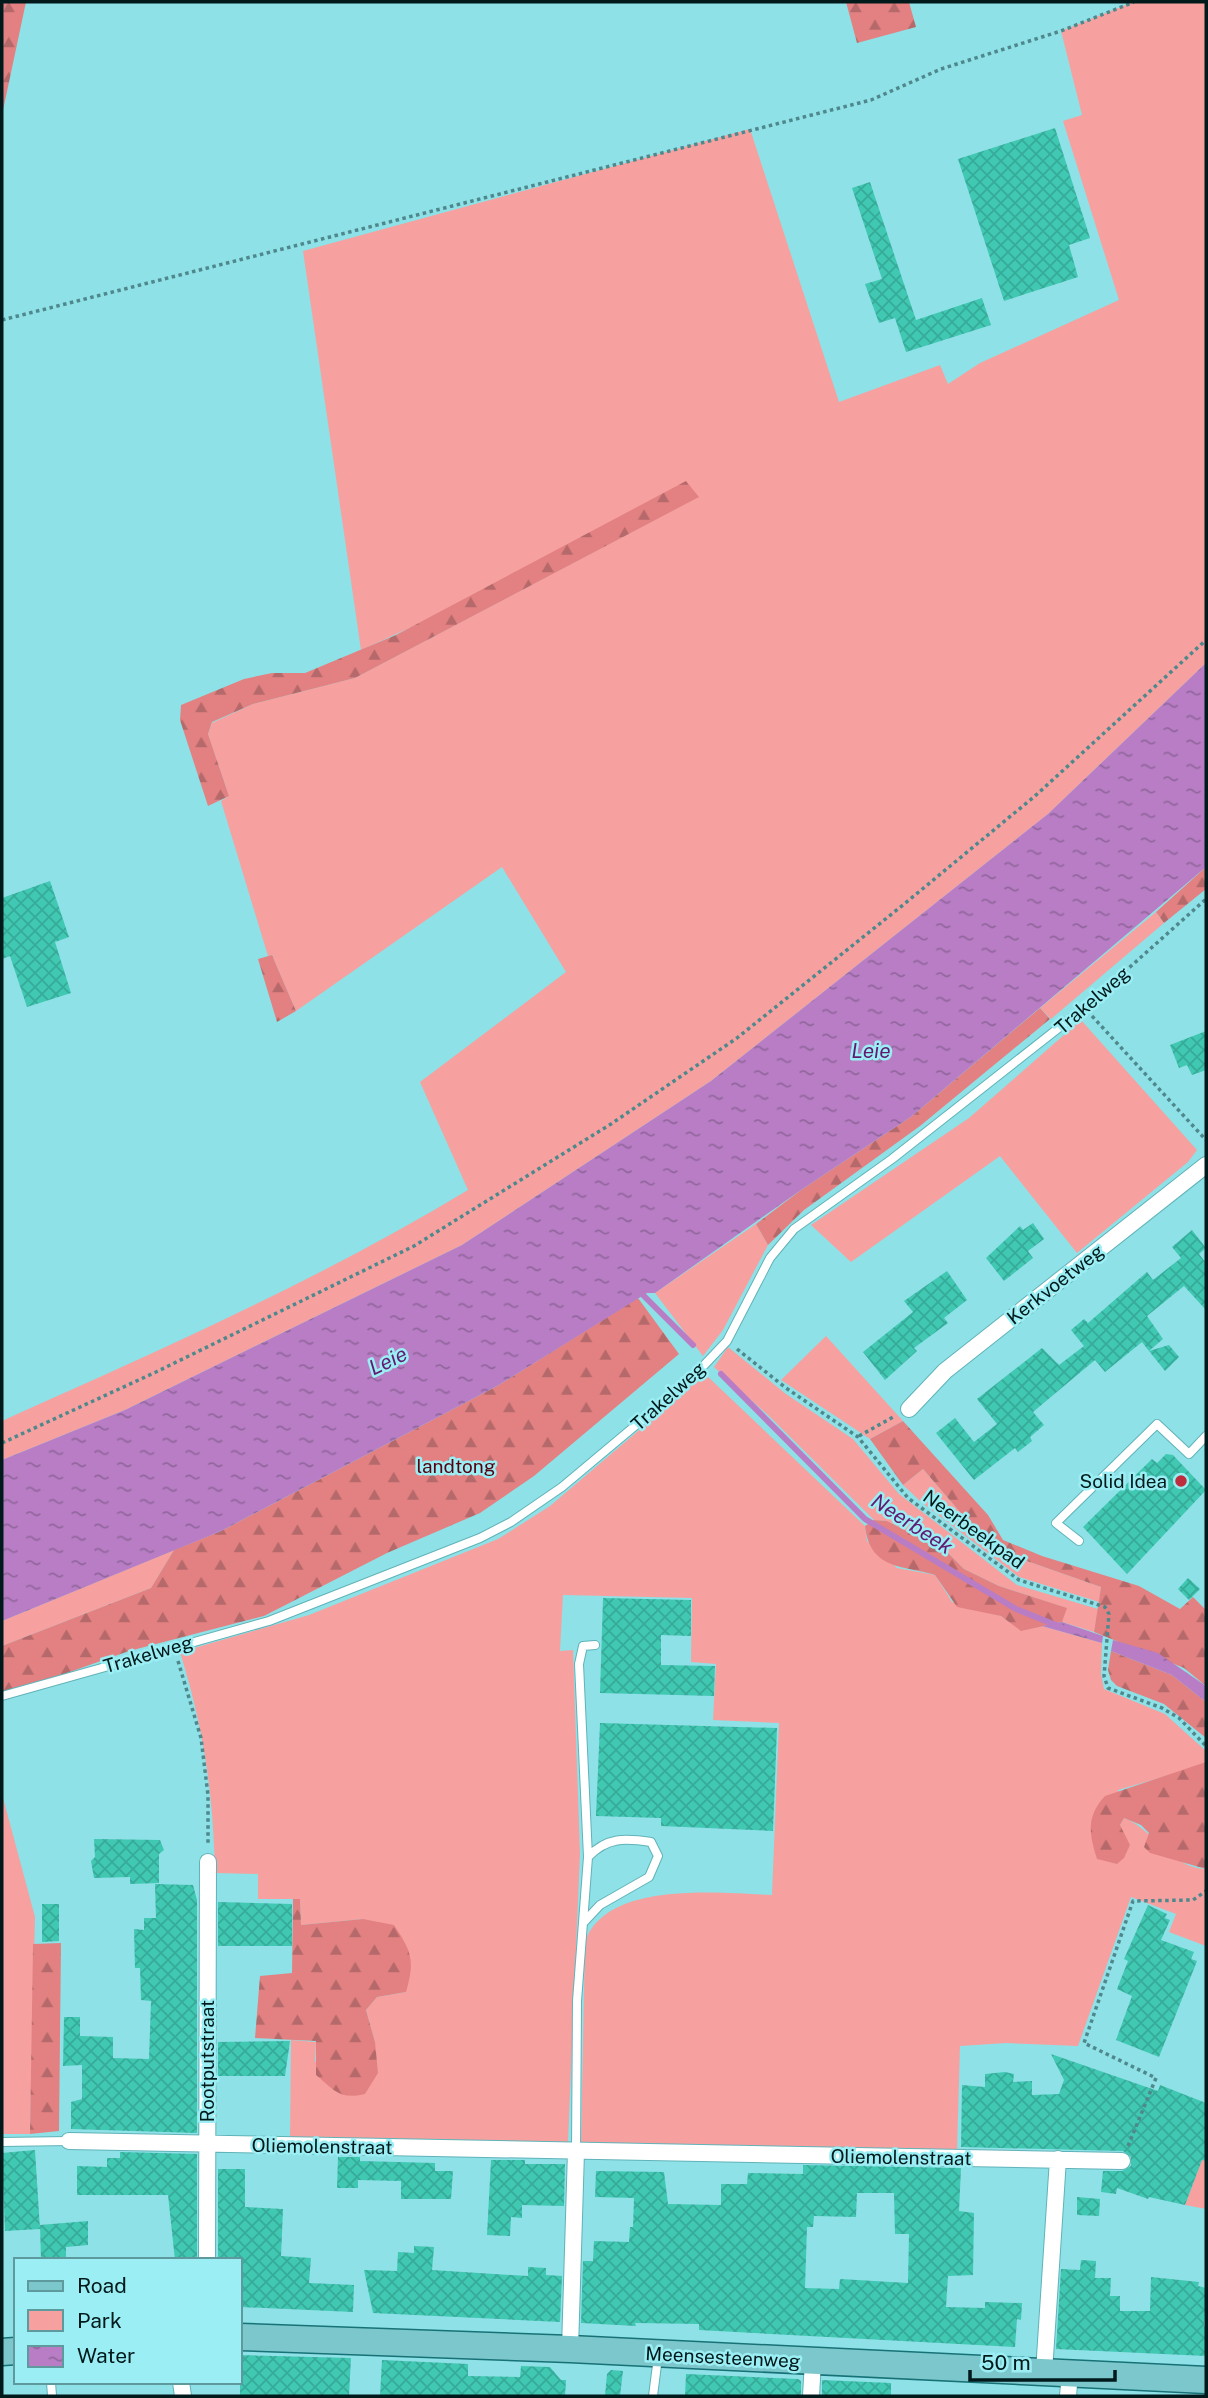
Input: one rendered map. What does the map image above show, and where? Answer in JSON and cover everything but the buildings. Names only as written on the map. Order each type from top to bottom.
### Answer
[{"type":"main road","name":"Meensesteenweg","points":[[242,2337],[813,2361],[1061,2381],[1206,2379]]},
{"type":"street","name":"Kerkvoetweg","points":[[909,1409],[945,1371],[1206,1165]]},
{"type":"street","name":"Rootputstraat","points":[[207,2258],[208,1862]]},
{"type":"street","name":"Oliemolenstraat","points":[[69,2141],[1122,2161]]},
{"type":"street","points":[[570,2349],[576,2151]]},
{"type":"street","points":[[1058,2159],[1061,2381]]},
{"type":"street","points":[[811,2396],[813,2361]]},
{"type":"lane","name":"Trakelweg","points":[[2,1696],[270,1621],[480,1538],[511,1522],[562,1487],[691,1379],[727,1341],[770,1258],[794,1229],[892,1159],[1084,1008]]},
{"type":"lane","points":[[1079,1541],[1056,1523],[1157,1424],[1189,1454],[1206,1436]]},
{"type":"lane","points":[[576,2151],[577,2001],[588,1857],[579,1664],[583,1646],[596,1645]]},
{"type":"lane","points":[[584,1922],[600,1905],[649,1877],[658,1856],[651,1842],[613,1839],[598,1846],[588,1857]]},
{"type":"lane","points":[[2,2142],[69,2141]]},
{"type":"lane","points":[[655,2395],[658,2354]]},
{"type":"path","points":[[2,320],[871,100],[941,69],[1061,31],[1134,2]]},
{"type":"path","points":[[2,1443],[156,1372],[403,1252],[439,1233],[611,1124],[737,1038],[903,905],[1035,796],[1206,640]]},
{"type":"path","name":"Trakelweg","points":[[1084,1008],[1206,899]]},
{"type":"path","points":[[1084,1008],[1206,1140]]},
{"type":"path","name":"Neerbeekpad","points":[[727,1341],[786,1388],[858,1437],[908,1498],[1019,1580],[1105,1607],[1109,1614],[1104,1676],[1108,1688],[1162,1708],[1179,1718],[1206,1746]]},
{"type":"path","points":[[858,1437],[909,1409]]},
{"type":"path","points":[[173,1646],[201,1738],[208,1795],[208,1862]]},
{"type":"path","points":[[1122,2161],[1156,2078],[1084,2043],[1133,1901],[1193,1900],[1206,1891]]},
{"type":"green space","points":[[2,2],[26,2],[2,115]]},
{"type":"green space","points":[[846,2],[909,2],[916,27],[857,43]]},
{"type":"green space","points":[[1133,2],[1206,2],[1206,663],[1048,814],[711,1081],[462,1245],[125,1410],[2,1460],[2,1421],[297,1284],[468,1190],[420,1082],[566,972],[502,867],[296,1011],[272,955],[268,956],[221,801],[229,796],[208,734],[212,723],[253,704],[355,678],[698,497],[361,650],[303,251],[750,129],[839,402],[940,365],[948,384],[980,363],[1119,300],[1063,121],[1082,115],[1061,31]]},
{"type":"green space","points":[[686,481],[699,497],[355,678],[253,704],[212,722],[208,734],[229,796],[208,806],[180,720],[181,705],[244,679],[272,673],[305,673],[396,635]]},
{"type":"green space","points":[[1206,867],[1206,889],[1164,923],[1156,912]]},
{"type":"green space","points":[[1156,912],[1164,923],[1051,1019],[1040,1008]]},
{"type":"green space","points":[[272,955],[296,1011],[277,1022],[258,959]]},
{"type":"green space","points":[[1040,1008],[1050,1019],[920,1126],[804,1210],[768,1245],[756,1224],[801,1190],[912,1116]]},
{"type":"green space","points":[[1081,1020],[1197,1150],[1188,1162],[1077,1253],[1000,1156],[851,1262],[811,1225],[969,1118]]},
{"type":"green space","points":[[756,1224],[768,1245],[723,1330],[703,1356],[655,1293]]},
{"type":"green space","name":"landtong","points":[[638,1298],[679,1354],[534,1476],[480,1513],[387,1553],[264,1616],[129,1651],[2,1696],[2,1646],[151,1588],[174,1550],[221,1531],[497,1386]]},
{"type":"green space","points":[[826,1336],[903,1421],[870,1439],[781,1380]]},
{"type":"green space","points":[[728,1347],[786,1394],[853,1439],[899,1494],[1017,1585],[1098,1609],[1094,1632],[1062,1622],[1066,1608],[999,1586],[964,1569],[945,1550],[887,1521],[874,1520],[768,1415],[714,1367]]},
{"type":"green space","points":[[705,1374],[865,1526],[867,1541],[897,1568],[935,1575],[952,1602],[1001,1616],[1021,1630],[1042,1626],[1102,1643],[1101,1674],[1104,1689],[1165,1714],[1206,1751],[1206,1762],[1197,1767],[1118,1790],[1120,1825],[1124,1818],[1145,1831],[1172,1856],[1193,1867],[1206,1869],[1206,1946],[1169,1932],[1176,1914],[1131,1897],[1078,2046],[1006,2043],[960,2046],[957,2151],[581,2146],[585,1942],[597,1922],[616,1908],[640,1899],[696,1893],[772,1895],[779,1723],[713,1720],[716,1664],[691,1662],[692,1598],[563,1595],[560,1651],[573,1650],[580,1853],[568,2142],[290,2140],[291,2040],[316,2042],[315,2062],[375,2042],[366,2010],[377,1997],[406,1992],[363,1919],[301,1925],[300,1899],[258,1899],[258,1874],[215,1873],[206,1761],[180,1652],[309,1615],[498,1539],[550,1506]]},
{"type":"green space","points":[[903,1421],[988,1515],[1003,1540],[1042,1556],[1139,1586],[1180,1609],[1193,1597],[1206,1610],[1206,1686],[1184,1668],[1094,1632],[1101,1587],[1007,1554],[985,1541],[923,1469],[903,1485],[870,1439]]},
{"type":"green space","points":[[923,1469],[985,1541],[1007,1554],[1101,1587],[1099,1602],[1019,1577],[903,1485]]},
{"type":"green space","points":[[874,1520],[887,1521],[945,1550],[964,1569],[999,1586],[1067,1608],[1062,1622],[1021,1631],[1001,1616],[957,1607],[935,1575],[900,1567],[873,1551],[865,1526]]},
{"type":"green space","points":[[174,1550],[151,1588],[2,1646],[2,1621]]},
{"type":"green space","points":[[1111,1651],[1172,1675],[1206,1702],[1206,1738],[1164,1704],[1117,1686],[1111,1680],[1108,1670]]},
{"type":"green space","points":[[1206,1762],[1206,1869],[1150,1853],[1144,1847],[1149,1833],[1141,1825],[1124,1818],[1120,1825],[1130,1845],[1124,1858],[1117,1864],[1097,1859],[1092,1841],[1092,1818],[1105,1796]]},
{"type":"green space","points":[[2,1794],[35,1917],[30,2134],[2,2134]]},
{"type":"green space","points":[[293,1899],[300,1899],[301,1925],[363,1919],[394,1925],[408,1950],[411,1964],[406,1992],[377,1997],[366,2010],[375,2042],[378,2073],[365,2094],[344,2095],[333,2090],[316,2075],[316,2041],[255,2038],[260,1976],[292,1973]]},
{"type":"green space","points":[[61,1943],[59,2131],[30,2134],[33,1944]]},
{"type":"green space","points":[[1206,2148],[1206,2209],[1185,2205]]},
{"type":"water","name":"Leie","points":[[1206,663],[1206,867],[912,1116],[655,1293],[647,1293],[497,1386],[221,1531],[2,1621],[2,1460],[125,1410],[462,1245],[711,1081],[1048,814]]},
{"type":"water","points":[[1062,1622],[1103,1636],[1102,1643],[1042,1626]]},
{"type":"water","points":[[1113,1640],[1158,1653],[1206,1686],[1206,1702],[1172,1675],[1111,1651]]},
{"type":"waterway","name":"Neerbeek","points":[[638,1290],[693,1345]]},
{"type":"waterway","name":"Neerbeek","points":[[721,1374],[865,1519],[1016,1609],[1061,1627]]},
{"type":"place","name":"Solid Idea","points":[[1181,1481]]}]
